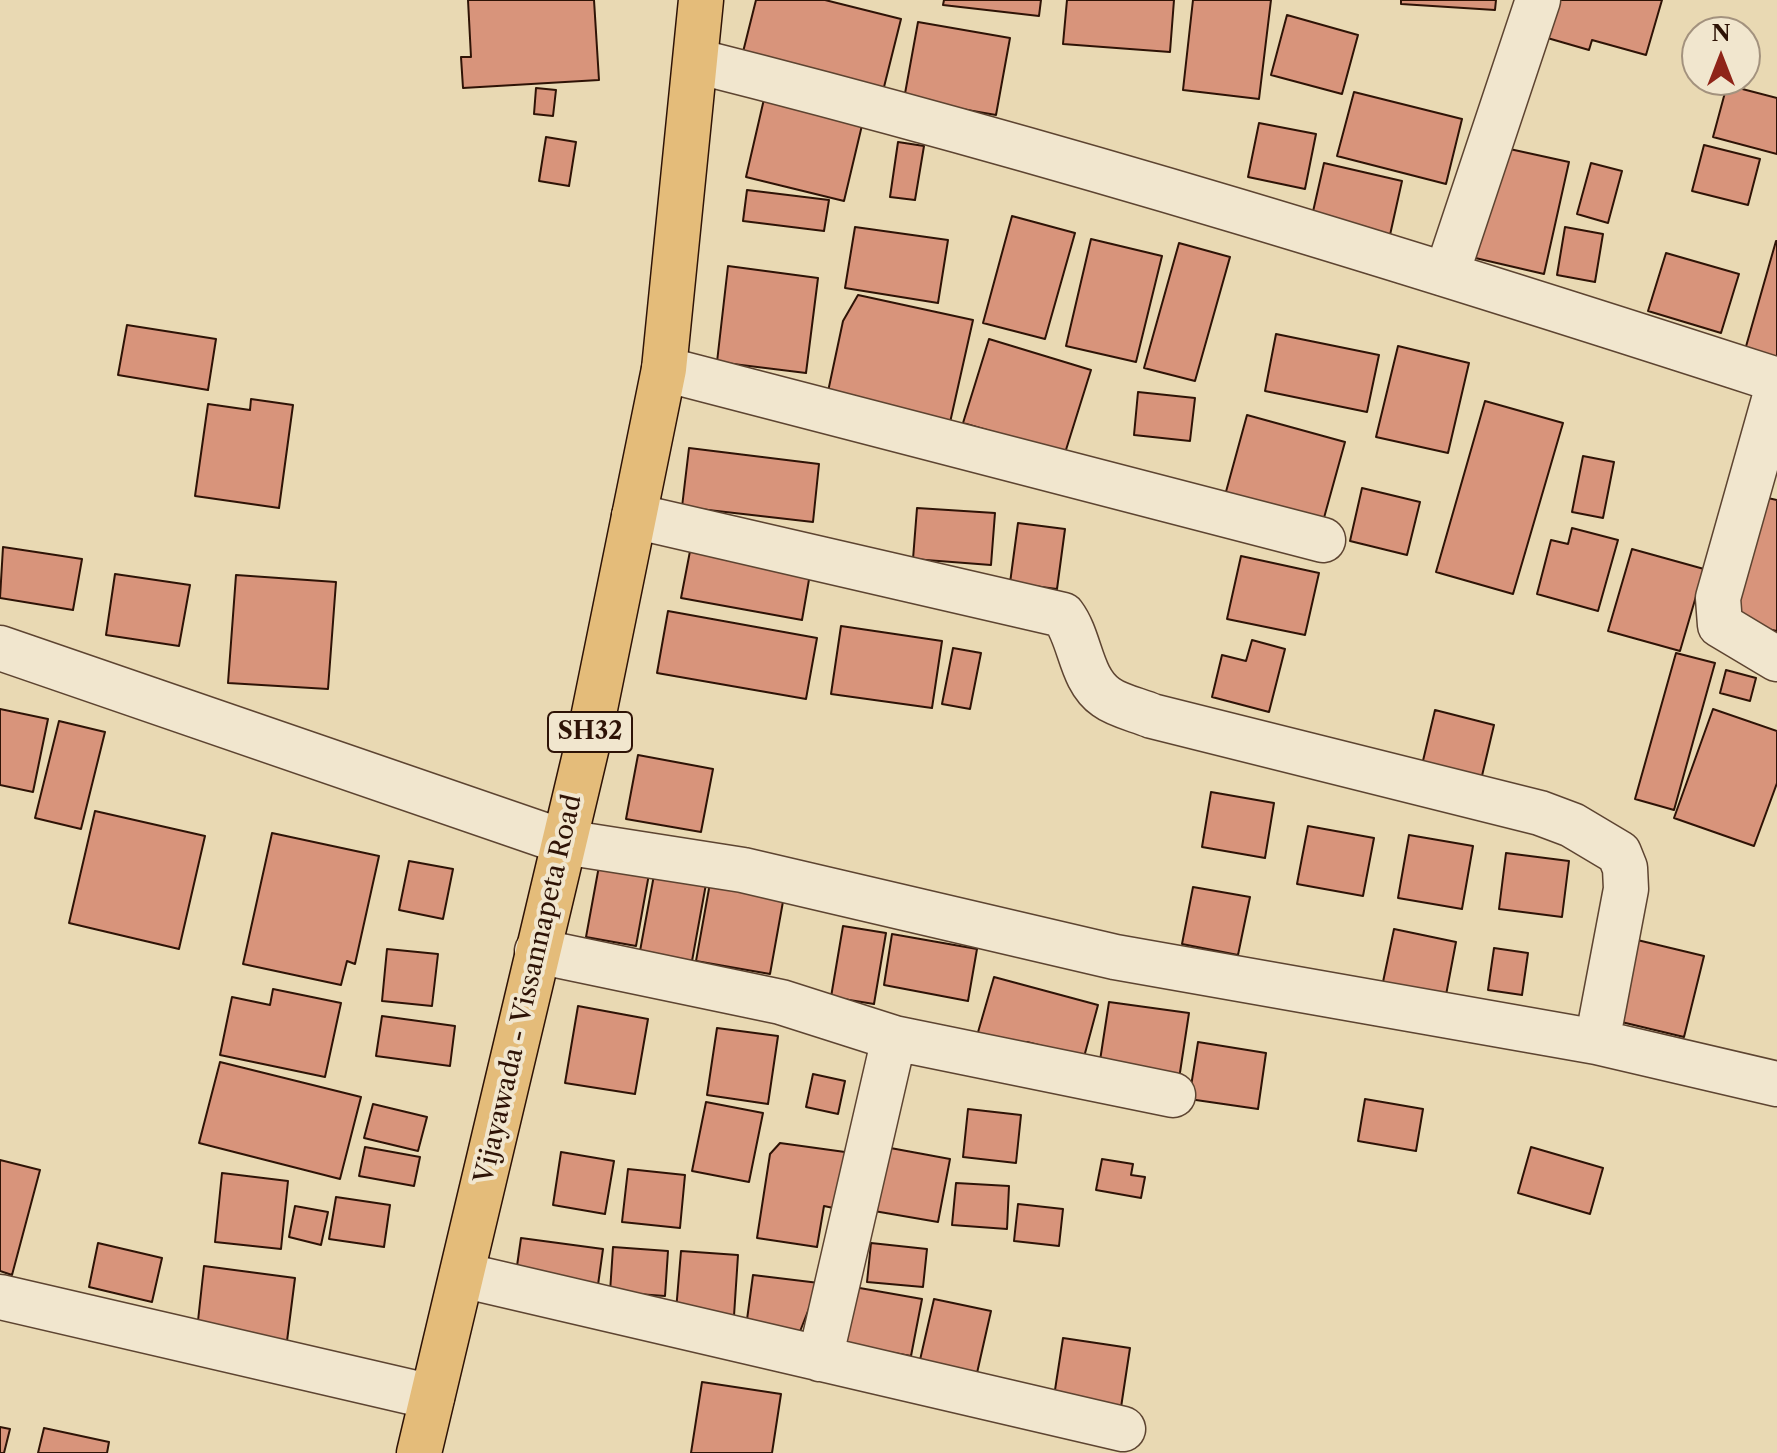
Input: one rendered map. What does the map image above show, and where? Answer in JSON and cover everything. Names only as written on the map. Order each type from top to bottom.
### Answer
[{"type":"main road","name":"Vijayawada - Vissannapeta Road","points":[[419,1453],[564,842],[664,369],[701,0]]},
{"type":"street","points":[[1447,273],[1538,0]]},
{"type":"street","points":[[696,61],[932,121],[1447,273],[1777,380]]},
{"type":"street","points":[[664,369],[1323,540]]},
{"type":"street","points":[[1777,389],[1718,598],[1720,625],[1777,659]]},
{"type":"street","points":[[634,516],[1063,615],[1073,628],[1095,686],[1106,698],[1152,716],[1540,813],[1603,841],[1619,853],[1625,868],[1626,889],[1597,1042]]},
{"type":"street","points":[[0,648],[564,842],[743,870],[1115,957],[1597,1042],[1777,1084]]},
{"type":"street","points":[[537,951],[781,1002],[894,1038],[1173,1095]]},
{"type":"street","points":[[820,1359],[894,1038]]},
{"type":"street","points":[[462,1275],[1123,1429]]},
{"type":"street","points":[[0,1297],[432,1397]]},
{"type":"building","points":[[468,0],[594,0],[599,80],[463,88],[461,57],[471,57]]},
{"type":"building","points":[[756,0],[825,0],[901,19],[882,95],[741,60]]},
{"type":"building","points":[[944,0],[1041,0],[1039,16],[943,5]]},
{"type":"building","points":[[1067,0],[1174,0],[1170,52],[1063,44]]},
{"type":"building","points":[[1193,0],[1271,0],[1259,99],[1183,90]]},
{"type":"building","points":[[1401,0],[1496,0],[1495,10],[1401,4]]},
{"type":"building","points":[[1548,0],[1662,0],[1646,55],[1592,40],[1589,50],[1537,35]]},
{"type":"building","points":[[1287,15],[1358,35],[1342,94],[1271,75]]},
{"type":"building","points":[[918,22],[1010,38],[996,115],[904,99]]},
{"type":"building","points":[[536,88],[556,90],[553,116],[534,114]]},
{"type":"building","points":[[1354,92],[1462,119],[1446,184],[1337,156]]},
{"type":"building","points":[[1761,94],[1777,98],[1777,154],[1713,137],[1724,96]]},
{"type":"building","points":[[764,99],[863,121],[844,201],[746,177]]},
{"type":"building","points":[[1259,123],[1316,134],[1305,189],[1248,177]]},
{"type":"building","points":[[546,137],[576,142],[569,186],[539,181]]},
{"type":"building","points":[[898,142],[924,146],[915,200],[890,197]]},
{"type":"building","points":[[1704,145],[1760,159],[1748,205],[1692,191]]},
{"type":"building","points":[[1496,146],[1569,162],[1544,274],[1471,257]]},
{"type":"building","points":[[1324,163],[1402,181],[1390,235],[1312,216]]},
{"type":"building","points":[[1591,163],[1622,171],[1608,223],[1577,214]]},
{"type":"building","points":[[747,190],[829,200],[824,231],[743,221]]},
{"type":"building","points":[[1012,216],[1075,233],[1045,339],[983,323]]},
{"type":"building","points":[[855,227],[948,240],[938,303],[845,288]]},
{"type":"building","points":[[1565,227],[1603,234],[1595,282],[1557,275]]},
{"type":"building","points":[[1091,239],[1162,256],[1136,362],[1066,346]]},
{"type":"building","points":[[1777,241],[1777,366],[1743,357]]},
{"type":"building","points":[[1179,243],[1230,257],[1195,381],[1144,368]]},
{"type":"building","points":[[1666,253],[1739,274],[1721,333],[1648,311]]},
{"type":"building","points":[[728,266],[818,278],[806,373],[717,362]]},
{"type":"building","points":[[858,295],[973,320],[949,427],[826,401],[843,321]]},
{"type":"building","points":[[127,325],[216,339],[208,390],[118,375]]},
{"type":"building","points":[[1276,334],[1379,355],[1367,412],[1265,391]]},
{"type":"building","points":[[989,339],[1091,370],[1065,453],[963,423]]},
{"type":"building","points":[[1398,346],[1469,363],[1448,453],[1376,437]]},
{"type":"building","points":[[1138,392],[1195,398],[1190,441],[1134,435]]},
{"type":"building","points":[[251,399],[293,405],[279,508],[195,496],[208,404],[250,410]]},
{"type":"building","points":[[1485,401],[1563,423],[1513,594],[1436,572]]},
{"type":"building","points":[[1247,415],[1345,442],[1322,525],[1224,499]]},
{"type":"building","points":[[689,448],[819,464],[813,522],[682,507]]},
{"type":"building","points":[[1583,456],[1614,462],[1603,518],[1572,512]]},
{"type":"building","points":[[1362,488],[1420,502],[1407,555],[1350,541]]},
{"type":"building","points":[[1763,497],[1777,500],[1777,631],[1735,622]]},
{"type":"building","points":[[917,508],[995,513],[991,565],[913,559]]},
{"type":"building","points":[[1018,523],[1065,529],[1057,589],[1010,583]]},
{"type":"building","points":[[1572,528],[1618,540],[1598,611],[1537,594],[1551,540],[1568,544]]},
{"type":"building","points":[[691,546],[811,568],[802,620],[681,598]]},
{"type":"building","points":[[3,547],[82,559],[73,610],[0,598]]},
{"type":"building","points":[[1632,549],[1704,569],[1680,651],[1608,631]]},
{"type":"building","points":[[1241,556],[1319,573],[1305,635],[1227,619]]},
{"type":"building","points":[[115,574],[190,585],[179,646],[106,635]]},
{"type":"building","points":[[236,575],[336,582],[328,689],[228,683]]},
{"type":"building","points":[[668,611],[817,638],[806,699],[657,673]]},
{"type":"building","points":[[841,626],[942,641],[932,708],[831,694]]},
{"type":"building","points":[[1252,640],[1285,649],[1269,712],[1212,697],[1222,655],[1246,661]]},
{"type":"building","points":[[953,648],[981,653],[970,709],[942,704]]},
{"type":"building","points":[[1676,653],[1715,663],[1674,810],[1635,799]]},
{"type":"building","points":[[1726,670],[1756,678],[1750,701],[1720,693]]},
{"type":"building","points":[[0,709],[48,719],[33,792],[0,785]]},
{"type":"building","points":[[1713,709],[1777,731],[1777,783],[1754,846],[1674,818]]},
{"type":"building","points":[[1435,710],[1494,725],[1481,780],[1422,765]]},
{"type":"building","points":[[59,721],[105,732],[81,829],[35,818]]},
{"type":"building","points":[[638,755],[713,769],[701,832],[626,819]]},
{"type":"building","points":[[1211,792],[1274,803],[1265,858],[1202,847]]},
{"type":"building","points":[[95,811],[205,836],[179,949],[69,923]]},
{"type":"building","points":[[1308,826],[1374,838],[1363,896],[1297,884]]},
{"type":"building","points":[[272,833],[379,856],[355,964],[347,961],[341,985],[243,964]]},
{"type":"building","points":[[1409,835],[1473,846],[1462,909],[1398,898]]},
{"type":"building","points":[[1506,853],[1569,861],[1562,917],[1499,909]]},
{"type":"building","points":[[409,861],[453,869],[443,919],[399,910]]},
{"type":"building","points":[[599,866],[649,874],[636,946],[586,937]]},
{"type":"building","points":[[654,875],[706,884],[692,961],[640,951]]},
{"type":"building","points":[[710,883],[784,896],[770,974],[696,961]]},
{"type":"building","points":[[1193,887],[1250,897],[1238,955],[1182,944]]},
{"type":"building","points":[[843,926],[886,933],[874,1004],[831,997]]},
{"type":"building","points":[[1394,929],[1456,942],[1446,995],[1383,982]]},
{"type":"building","points":[[892,934],[977,949],[968,1001],[884,985]]},
{"type":"building","points":[[1629,938],[1704,956],[1684,1037],[1609,1019]]},
{"type":"building","points":[[1494,948],[1528,953],[1522,995],[1488,990]]},
{"type":"building","points":[[387,949],[438,954],[432,1006],[382,1001]]},
{"type":"building","points":[[994,977],[1098,1005],[1084,1057],[1027,1042],[1024,1050],[974,1046]]},
{"type":"building","points":[[273,989],[341,1003],[325,1077],[220,1055],[232,997],[270,1005]]},
{"type":"building","points":[[1109,1002],[1189,1013],[1179,1079],[1099,1067]]},
{"type":"building","points":[[578,1006],[648,1019],[635,1094],[565,1083]]},
{"type":"building","points":[[382,1016],[455,1026],[450,1066],[376,1056]]},
{"type":"building","points":[[717,1028],[778,1036],[768,1104],[707,1095]]},
{"type":"building","points":[[1198,1042],[1266,1053],[1258,1109],[1189,1099]]},
{"type":"building","points":[[220,1062],[361,1097],[340,1179],[199,1143]]},
{"type":"building","points":[[813,1074],[845,1081],[838,1114],[806,1107]]},
{"type":"building","points":[[1365,1099],[1423,1109],[1416,1151],[1358,1141]]},
{"type":"building","points":[[706,1102],[763,1113],[749,1182],[692,1171]]},
{"type":"building","points":[[373,1104],[427,1117],[418,1151],[364,1138]]},
{"type":"building","points":[[968,1109],[1021,1115],[1016,1163],[963,1157]]},
{"type":"building","points":[[780,1143],[845,1152],[838,1209],[824,1206],[817,1247],[757,1238],[770,1154]]},
{"type":"building","points":[[365,1147],[420,1157],[414,1186],[359,1176]]},
{"type":"building","points":[[885,1147],[950,1159],[938,1222],[874,1211]]},
{"type":"building","points":[[1531,1147],[1603,1168],[1590,1214],[1518,1193]]},
{"type":"building","points":[[561,1152],[614,1161],[605,1214],[553,1205]]},
{"type":"building","points":[[1102,1159],[1133,1164],[1131,1175],[1145,1177],[1141,1198],[1096,1190]]},
{"type":"building","points":[[0,1160],[40,1170],[12,1275],[0,1271]]},
{"type":"building","points":[[628,1169],[685,1175],[680,1228],[622,1222]]},
{"type":"building","points":[[222,1173],[288,1181],[281,1249],[215,1242]]},
{"type":"building","points":[[956,1183],[1009,1186],[1007,1229],[952,1225]]},
{"type":"building","points":[[336,1197],[390,1205],[384,1247],[329,1239]]},
{"type":"building","points":[[1018,1204],[1063,1209],[1059,1246],[1014,1241]]},
{"type":"building","points":[[295,1206],[328,1212],[321,1245],[289,1237]]},
{"type":"building","points":[[521,1238],[603,1249],[598,1285],[516,1273]]},
{"type":"building","points":[[98,1243],[162,1258],[152,1302],[89,1287]]},
{"type":"building","points":[[871,1243],[927,1249],[923,1287],[867,1282]]},
{"type":"building","points":[[613,1247],[668,1251],[665,1296],[610,1292]]},
{"type":"building","points":[[681,1251],[738,1255],[734,1316],[676,1311]]},
{"type":"building","points":[[204,1266],[295,1278],[287,1341],[197,1330]]},
{"type":"building","points":[[753,1275],[819,1283],[799,1334],[746,1327]]},
{"type":"building","points":[[854,1287],[922,1299],[911,1356],[843,1344]]},
{"type":"building","points":[[934,1299],[991,1311],[977,1373],[920,1360]]},
{"type":"building","points":[[1063,1338],[1130,1348],[1120,1414],[1053,1403]]},
{"type":"building","points":[[702,1382],[781,1394],[772,1453],[691,1453]]},
{"type":"building","points":[[0,1427],[10,1429],[4,1453],[0,1453]]},
{"type":"building","points":[[44,1428],[109,1442],[107,1453],[38,1453]]}]
